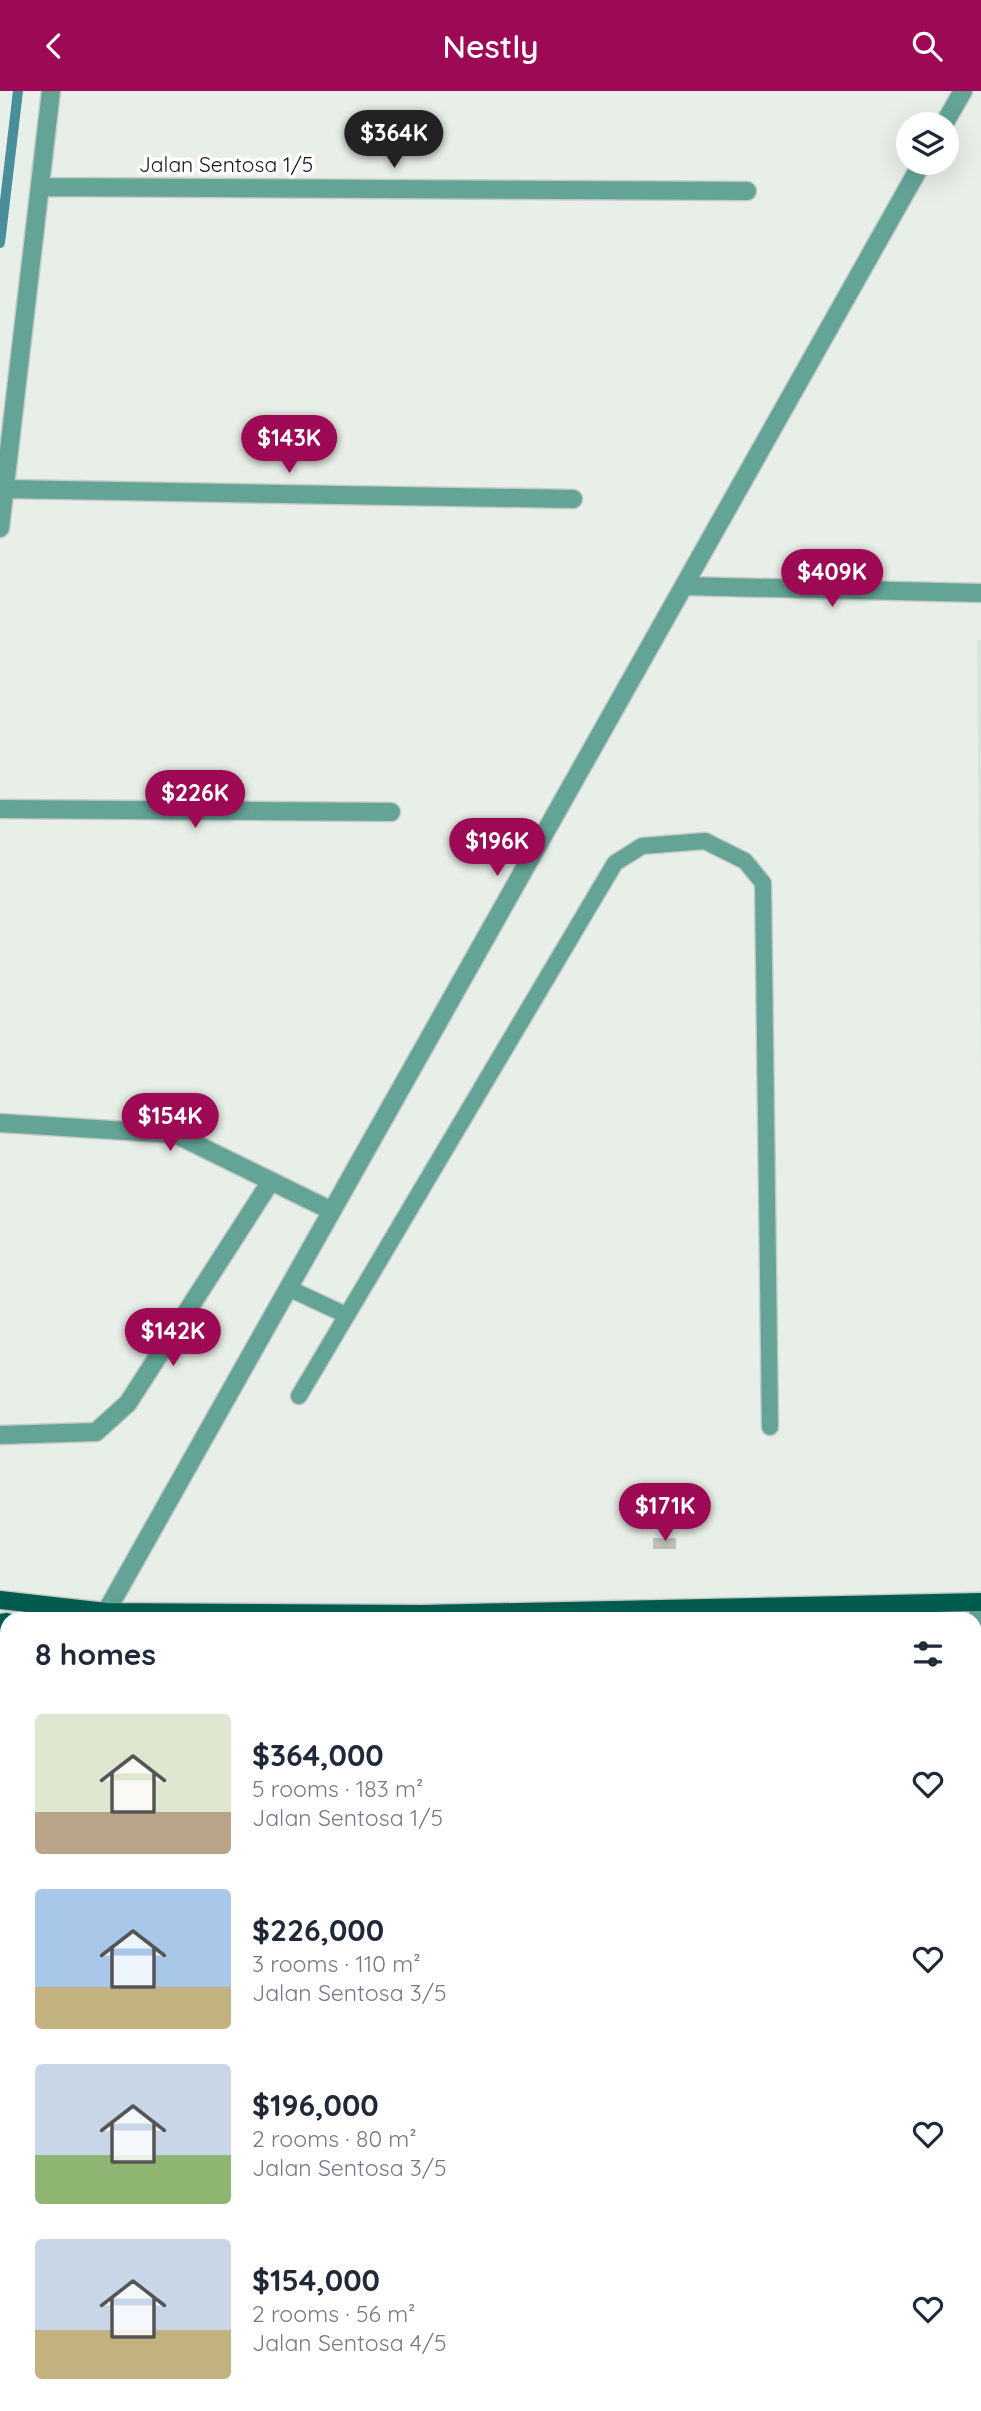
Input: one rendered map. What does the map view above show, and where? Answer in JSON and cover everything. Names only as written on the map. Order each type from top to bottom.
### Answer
[{"type":"main road","points":[[0,1600],[106,1612]]},
{"type":"main road","points":[[515,1612],[980,1602]]},
{"type":"street","points":[[0,528],[51,91]]},
{"type":"street","points":[[951,112],[963,91]]},
{"type":"street","points":[[106,1612],[915,175]]},
{"type":"street","name":"Jalan Sentosa 1/5","points":[[41,187],[747,191]]},
{"type":"street","points":[[4,489],[573,499]]},
{"type":"street","points":[[684,586],[981,593]]},
{"type":"street","points":[[0,809],[391,812]]},
{"type":"street","points":[[0,1123],[175,1134],[332,1211]]},
{"type":"street","points":[[0,1435],[96,1432],[128,1403],[271,1181]]},
{"type":"lane","points":[[299,1396],[615,863],[642,846],[705,841],[745,861],[763,883],[770,1427]]},
{"type":"lane","points":[[288,1288],[346,1315]]},
{"type":"shaded area","points":[[977,640],[981,640],[981,1093]]},
{"type":"building","points":[[653,1538],[676,1538],[676,1549],[653,1549]]},
{"type":"waterway","points":[[0,243],[18,91]]}]
